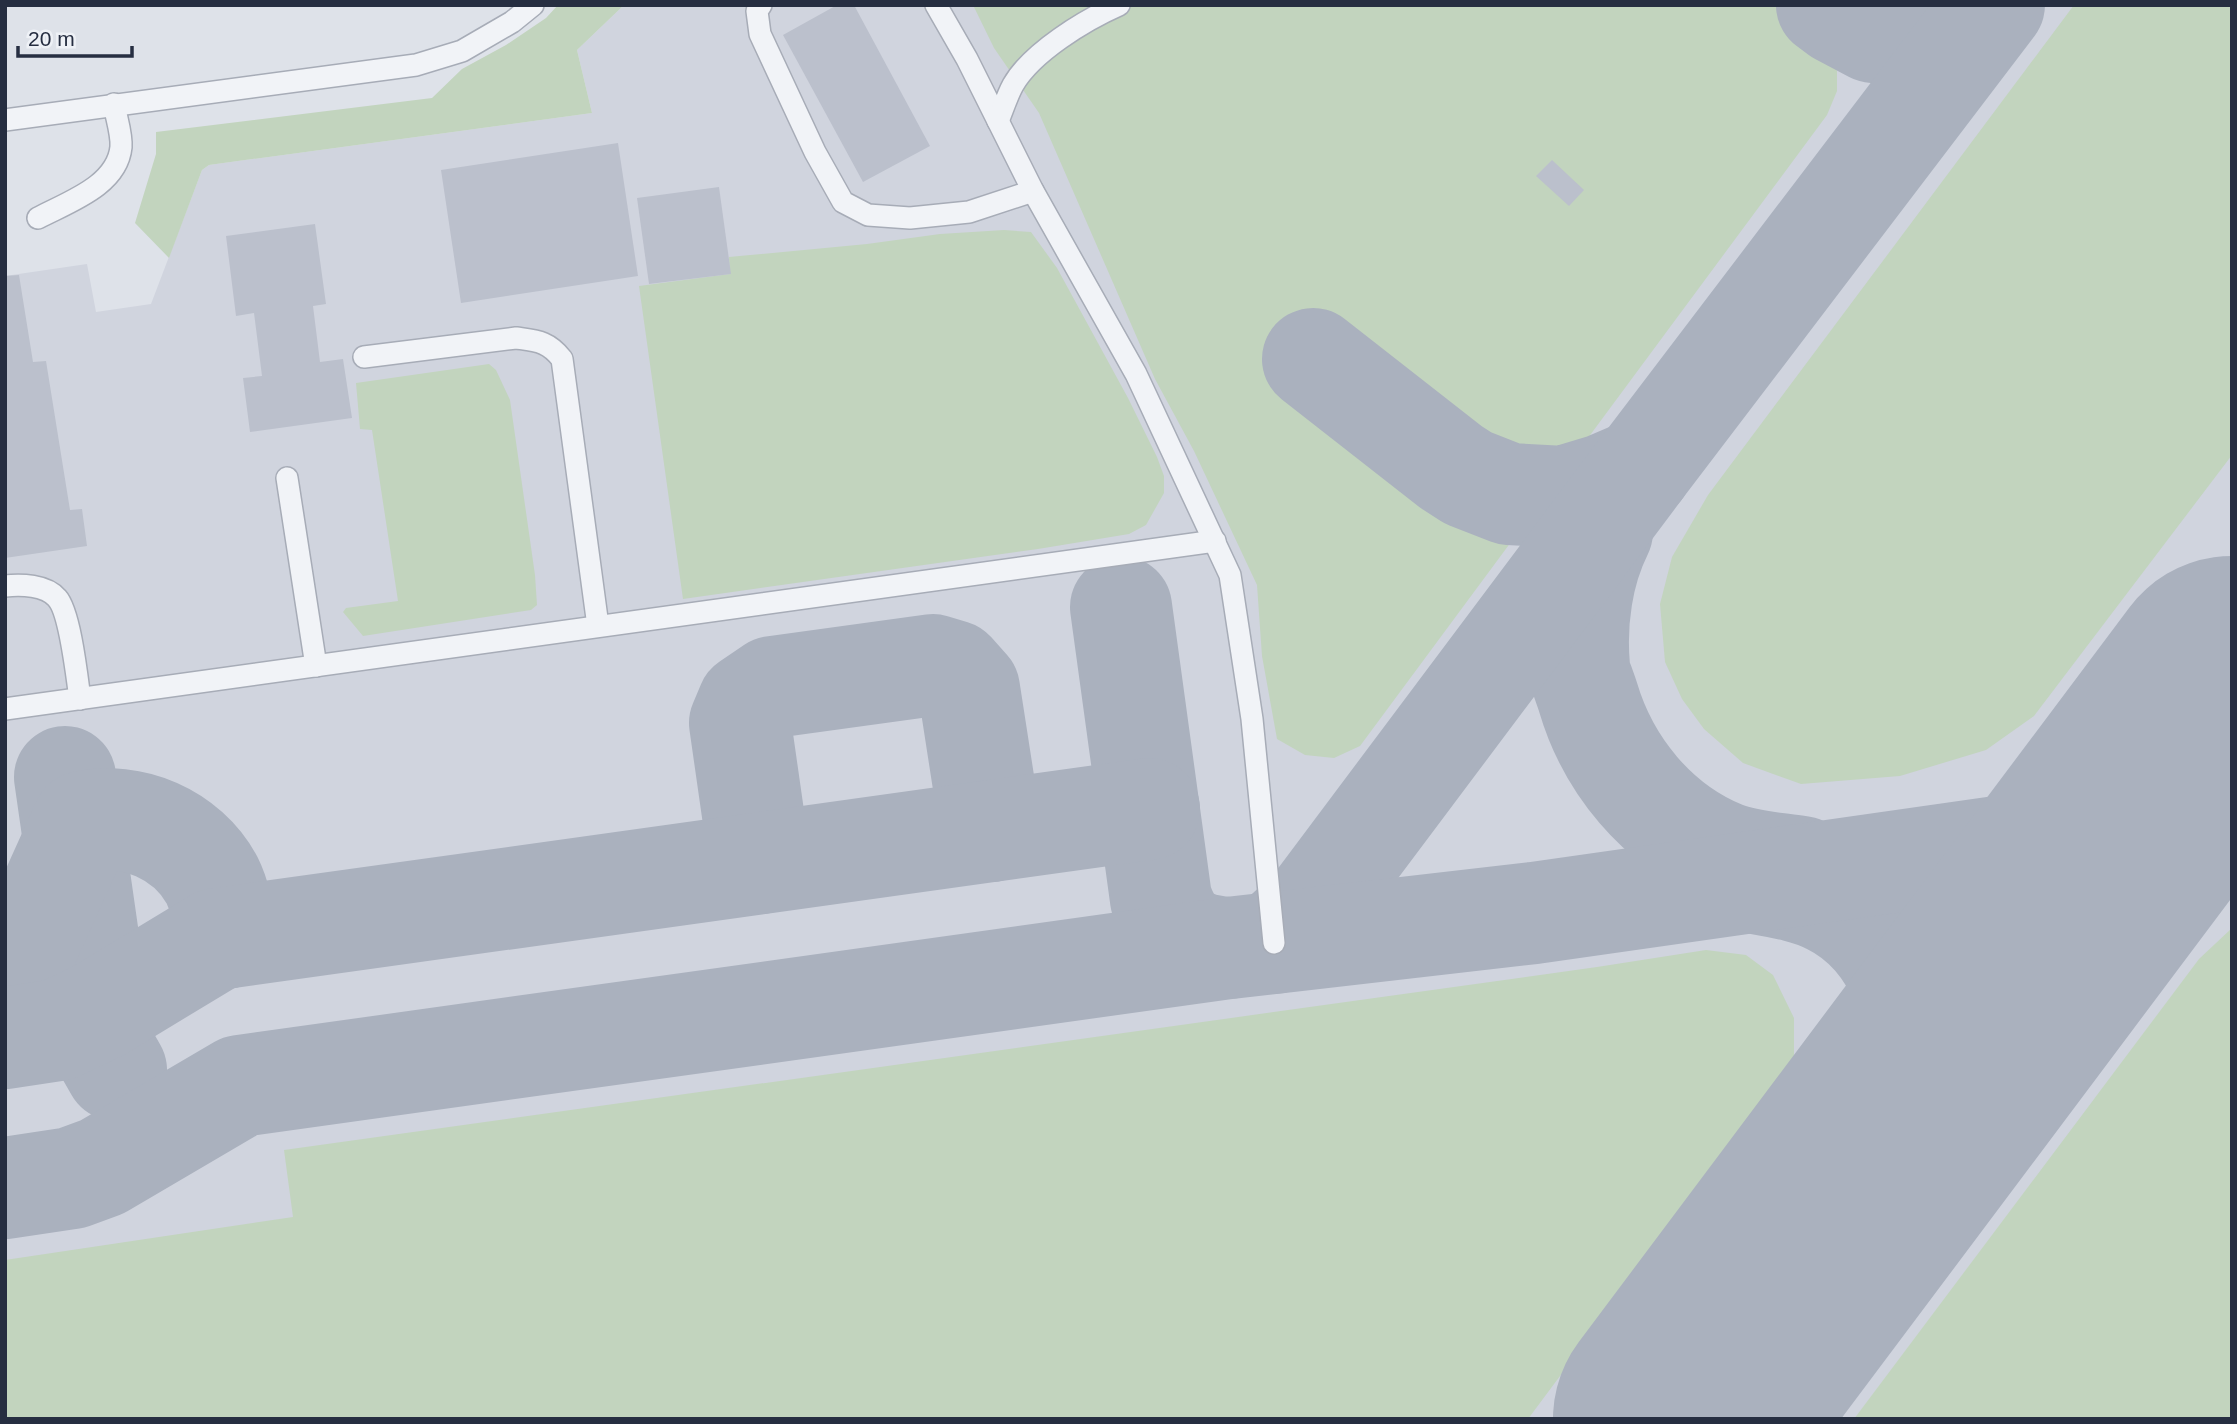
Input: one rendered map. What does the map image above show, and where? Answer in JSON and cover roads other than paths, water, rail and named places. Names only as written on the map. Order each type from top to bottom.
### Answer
[{"type":"lane","points":[[5,120],[416,65],[462,51],[512,22],[533,5]]},
{"type":"lane","points":[[761,5],[757,11],[761,34],[815,152],[843,202],[867,215],[911,218],[969,212],[1033,191]]},
{"type":"lane","points":[[936,5],[1033,191],[1136,374],[1230,575],[1252,719],[1274,943]]},
{"type":"lane","points":[[998,121],[1013,84],[1031,64],[1054,43],[1119,5]]},
{"type":"lane","points":[[38,218],[97,186],[113,170],[121,147],[114,104]]},
{"type":"lane","points":[[364,357],[516,338],[552,346],[562,359],[598,626]]},
{"type":"lane","points":[[287,478],[316,666]]},
{"type":"lane","points":[[5,709],[1215,541]]},
{"type":"lane","points":[[5,586],[43,588],[57,597],[65,612],[80,699]]}]
